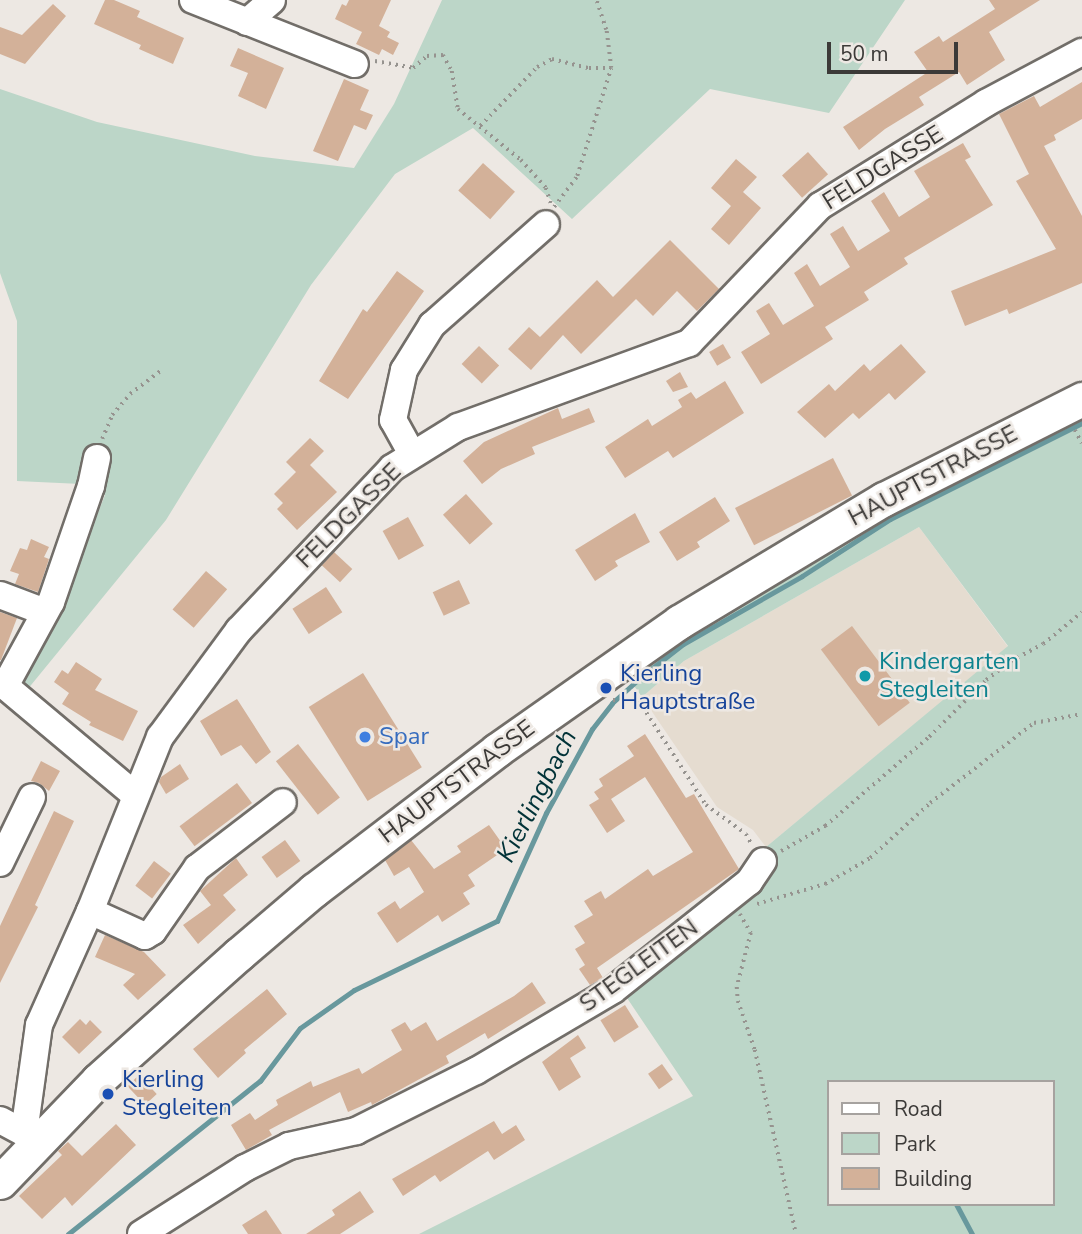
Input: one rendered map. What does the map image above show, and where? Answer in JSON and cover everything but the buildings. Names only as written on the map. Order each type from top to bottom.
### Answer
[{"type":"main road","name":"HAUPTSTRASSE","points":[[0,1182],[29,1138],[239,954],[314,890],[497,750],[679,622],[884,499],[1082,399]]},
{"type":"street","points":[[193,0],[355,64]]},
{"type":"street","points":[[247,22],[272,0]]},
{"type":"street","name":"FELDGASSE","points":[[29,1138],[39,1025],[90,911],[160,737],[239,630],[392,468],[458,427],[689,342],[820,206],[986,103],[1082,52]]},
{"type":"street","points":[[412,454],[393,420],[404,370],[432,325],[549,216]]},
{"type":"street","points":[[97,458],[91,486],[45,612],[5,686],[135,795]]},
{"type":"street","points":[[0,595],[45,612]]},
{"type":"street","points":[[0,863],[32,797]]},
{"type":"street","points":[[90,911],[145,936],[153,931],[197,868],[283,802]]},
{"type":"street","name":"STEGLEITEN","points":[[141,1234],[245,1168],[289,1146],[356,1131],[476,1071],[602,997],[749,881],[763,861]]},
{"type":"street","points":[[0,1120],[29,1138]]},
{"type":"path","points":[[549,216],[577,176],[611,68],[606,30],[596,0]]},
{"type":"path","points":[[355,64],[381,60],[413,68],[427,57],[443,55],[452,71],[458,109],[521,160],[546,188],[549,216]]},
{"type":"path","points":[[480,126],[537,67],[552,59],[589,68],[611,68]]},
{"type":"path","points":[[97,458],[112,415],[130,394],[163,369]]},
{"type":"path","points":[[1077,433],[1082,443]]},
{"type":"path","points":[[603,699],[639,701],[706,805],[746,834],[763,861],[825,826],[929,737],[986,680],[1011,661],[1043,644],[1082,612]]},
{"type":"path","points":[[748,905],[825,884],[870,858],[930,803],[1034,723],[1082,714]]},
{"type":"path","points":[[747,921],[751,933],[737,987],[738,1001],[755,1051],[796,1234]]},
{"type":"shaded area","points":[[919,527],[1008,647],[766,847],[753,830],[717,807],[642,697],[684,661]]},
{"type":"green space","points":[[442,0],[905,0],[829,113],[710,89],[572,219],[473,128],[395,174],[311,285],[166,520],[27,690],[24,681],[51,630],[105,495],[81,484],[17,481],[17,321],[0,273],[0,89],[97,122],[255,156],[354,168],[394,104]]},
{"type":"green space","points":[[1082,416],[1082,1234],[419,1234],[693,1096],[625,995],[759,883],[766,847],[1008,646],[919,527],[684,661],[642,697],[630,680],[669,645],[945,483]]},
{"type":"waterway","name":"Kierlingbach","points":[[68,1234],[260,1081],[300,1028],[354,990],[497,921],[546,813],[592,729],[612,703],[642,676],[683,644],[802,576],[890,519],[1082,423]]},
{"type":"waterway","points":[[957,1206],[972,1234]]},
{"type":"place","name":"Kindergarten Stegleiten","points":[[865,676]]},
{"type":"place","name":"Kierling Hauptstraße","points":[[606,688]]},
{"type":"place","name":"Spar","points":[[365,737]]},
{"type":"place","name":"Kierling Stegleiten","points":[[108,1094]]}]
